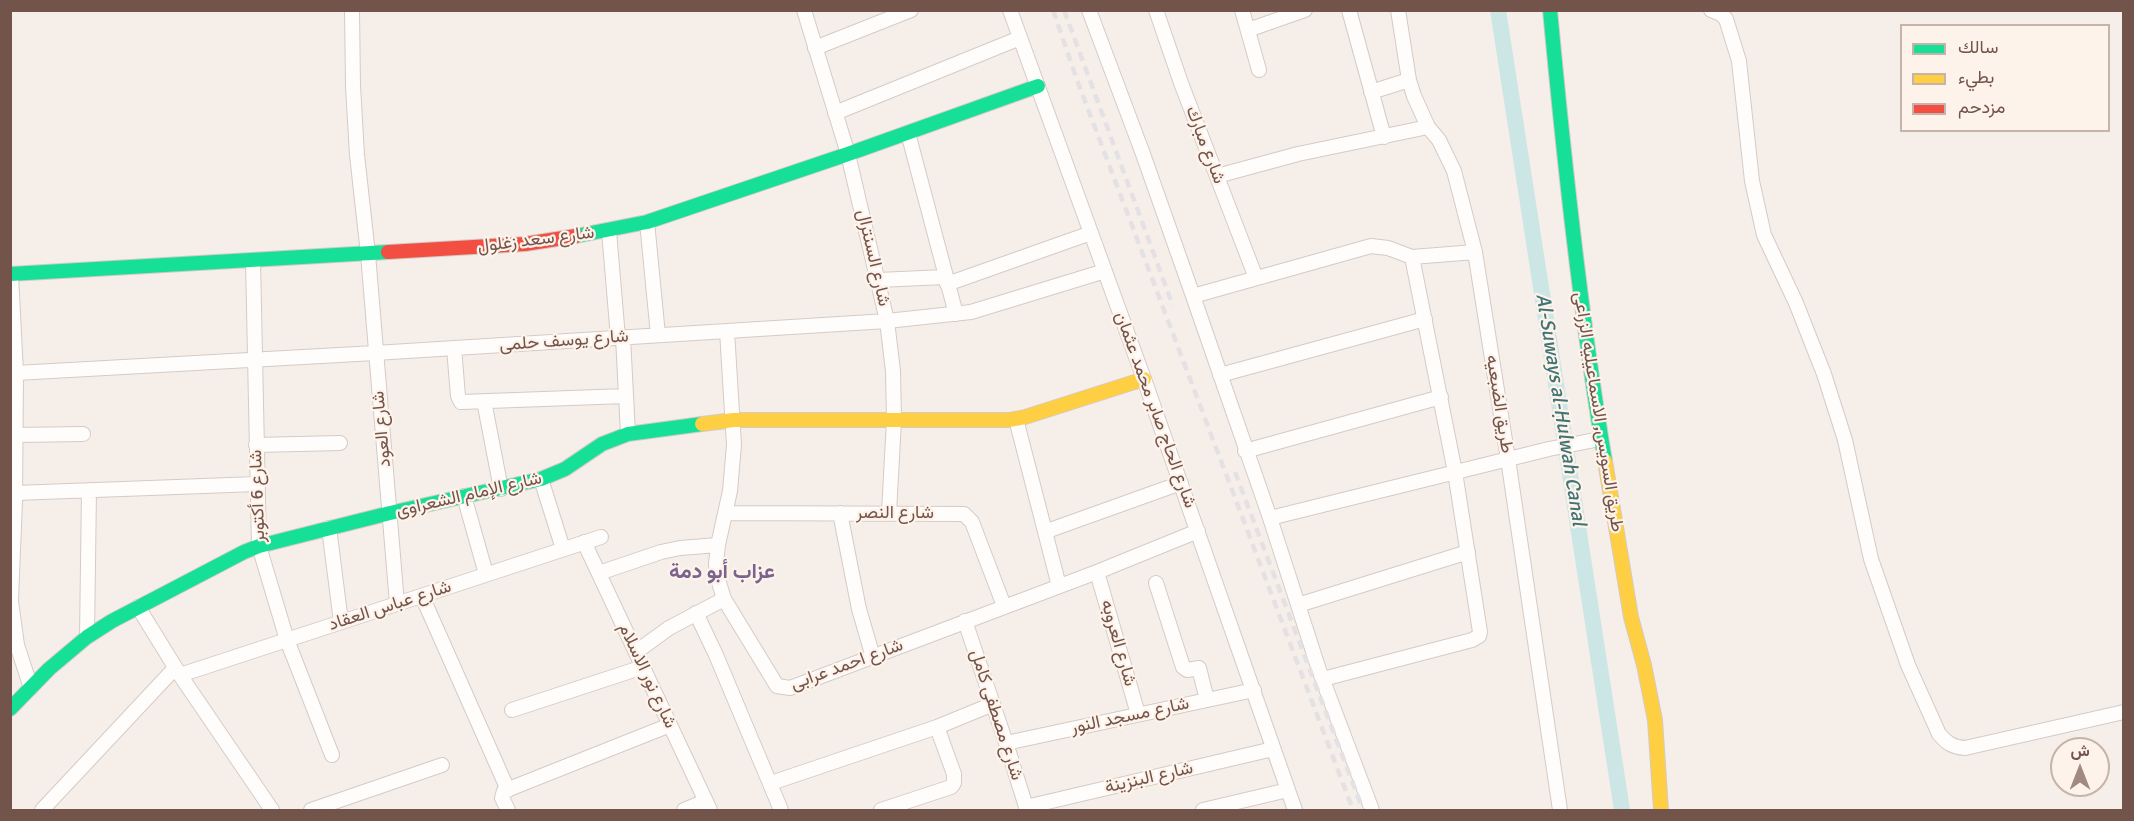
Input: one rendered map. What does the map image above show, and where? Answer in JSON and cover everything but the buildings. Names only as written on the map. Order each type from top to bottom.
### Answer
[{"type":"street","name":"شارع العود","points":[[352,10],[356,143],[368,254],[397,604]]},
{"type":"street","points":[[815,48],[911,10]]},
{"type":"street","name":"شارع الحاج صابر محمد عثمان","points":[[1010,10],[1144,379],[1295,810]]},
{"type":"street","points":[[1089,10],[1143,154],[1270,518],[1323,679],[1372,810]]},
{"type":"street","name":"شارع مبارك","points":[[1156,10],[1256,278]]},
{"type":"street","points":[[1242,10],[1259,70]]},
{"type":"street","points":[[1349,10],[1384,137]]},
{"type":"street","name":"طريق الضبعيه","points":[[1398,10],[1409,80],[1428,127],[1439,140],[1454,171],[1475,252],[1560,810]]},
{"type":"street","name":"طريق السويس, الاسماعيليه الزراعى","points":[[1550,10],[1567,193],[1600,439],[1631,617],[1655,720],[1661,810]]},
{"type":"street","points":[[1711,10],[1726,19],[1739,61],[1752,181],[1764,235],[1796,303],[1824,374],[1845,440],[1871,559],[1908,665],[1939,734],[1947,743],[1965,748],[2124,712]]},
{"type":"street","points":[[1248,30],[1302,11]]},
{"type":"street","name":"شارع السنترال","points":[[801,12],[815,48],[848,154],[887,321],[893,371],[894,420],[889,513]]},
{"type":"street","points":[[836,113],[1020,38]]},
{"type":"street","points":[[1371,92],[1409,80]]},
{"type":"street","name":"شارع سعد زغلول","points":[[11,274],[525,244],[609,231],[646,222],[848,154],[1038,86]]},
{"type":"street","points":[[1217,176],[1298,154],[1428,127]]},
{"type":"street","points":[[908,133],[956,314]]},
{"type":"street","points":[[646,222],[658,335]]},
{"type":"street","points":[[609,231],[621,338],[628,434]]},
{"type":"street","points":[[878,280],[946,280],[1091,233]]},
{"type":"street","points":[[1193,296],[1371,246],[1388,248],[1412,257],[1475,252]]},
{"type":"street","points":[[1323,679],[1476,638],[1480,629],[1455,472],[1412,257]]},
{"type":"street","name":"شارع 6 أكتوبر","points":[[253,261],[259,546],[287,640],[332,755]]},
{"type":"street","name":"شارع يوسف حلمى","points":[[16,373],[887,321],[971,312],[1105,271]]},
{"type":"street","points":[[11,274],[16,373],[11,601],[15,634],[31,688]]},
{"type":"street","points":[[1220,375],[1425,319]]},
{"type":"street","name":"شارع احمد عرابى","points":[[727,331],[734,420],[733,468],[718,544],[716,564],[719,588],[774,683],[781,688],[790,688],[873,657],[1198,531]]},
{"type":"street","points":[[454,348],[459,400],[465,403],[626,396]]},
{"type":"street","name":"شارع الإمام الشعراوى","points":[[10,710],[67,652],[87,637],[138,607],[244,552],[259,546],[390,513],[541,479],[565,469],[602,444],[628,434],[659,428],[734,420],[1016,419],[1144,379]]},
{"type":"street","points":[[1245,450],[1441,397]]},
{"type":"street","points":[[484,401],[501,489]]},
{"type":"street","points":[[1016,419],[1047,531],[1059,586]]},
{"type":"street","points":[[16,435],[83,434]]},
{"type":"street","points":[[1270,518],[1549,449],[1600,439]]},
{"type":"street","points":[[256,445],[340,443]]},
{"type":"street","points":[[541,479],[563,549]]},
{"type":"street","points":[[1047,531],[1181,483]]},
{"type":"street","points":[[14,498],[89,490],[257,484]]},
{"type":"street","points":[[87,637],[89,490]]},
{"type":"street","points":[[464,496],[486,574]]},
{"type":"street","name":"شارع النصر","points":[[725,513],[958,513],[969,517],[1004,606]]},
{"type":"street","points":[[840,513],[859,609],[873,657]]},
{"type":"street","points":[[329,528],[340,622]]},
{"type":"street","name":"شارع عباس العقاد","points":[[177,672],[287,640],[601,537]]},
{"type":"street","name":"شارع نور الاسلام","points":[[584,542],[708,806]]},
{"type":"street","points":[[599,573],[671,550],[718,544]]},
{"type":"street","points":[[1298,605],[1468,552]]},
{"type":"street","name":"شارع العروبه","points":[[1097,572],[1138,714]]},
{"type":"street","points":[[1156,583],[1183,667],[1187,670],[1199,668],[1208,700]]},
{"type":"street","points":[[422,596],[508,790]]},
{"type":"street","points":[[636,652],[669,628],[724,599]]},
{"type":"street","points":[[138,607],[177,672],[272,810]]},
{"type":"street","points":[[696,613],[781,810]]},
{"type":"street","name":"شارع مصطفى كامل","points":[[965,621],[1026,809]]},
{"type":"street","points":[[512,710],[643,667]]},
{"type":"street","points":[[42,810],[177,672]]},
{"type":"street","name":"شارع مسجد النور","points":[[1006,743],[1254,690]]},
{"type":"street","points":[[771,783],[937,727],[993,704]]},
{"type":"street","points":[[508,810],[502,795],[508,790],[670,725]]},
{"type":"street","points":[[881,810],[951,787],[954,783],[954,774],[937,727]]},
{"type":"street","name":"شارع البنزينة","points":[[1026,809],[1273,749]]},
{"type":"street","points":[[311,810],[442,765]]},
{"type":"street","points":[[1209,810],[1288,790]]},
{"type":"street","points":[[684,810],[708,806]]},
{"type":"waterway","name":"Al-Suways al-Ḥulwah Canal","points":[[1498,10],[1622,810]]},
{"type":"railway","points":[[1053,10],[1077,80],[1353,810]]},
{"type":"railway","points":[[1064,10],[1173,306]]},
{"type":"railway","points":[[1235,472],[1363,810]]},
{"type":"traffic: fast","points":[[1550,10],[1573,236],[1605,461]]},
{"type":"traffic: fast","points":[[576,236],[647,222],[848,154],[1038,86]]},
{"type":"traffic: fast","points":[[10,274],[388,252]]},
{"type":"traffic: fast","points":[[10,709],[49,669],[87,637],[112,621],[244,552],[259,546],[390,513],[541,479],[565,469],[602,444],[628,434],[702,424]]},
{"type":"traffic: slow","points":[[702,424],[734,420],[1009,420],[1144,379]]},
{"type":"traffic: slow","points":[[1605,461],[1631,617],[1655,720],[1661,810]]},
{"type":"traffic: jam","points":[[388,252],[525,244],[576,236]]},
{"type":"district","name":"عزاب أبو دمة","points":[[722,572]]}]
